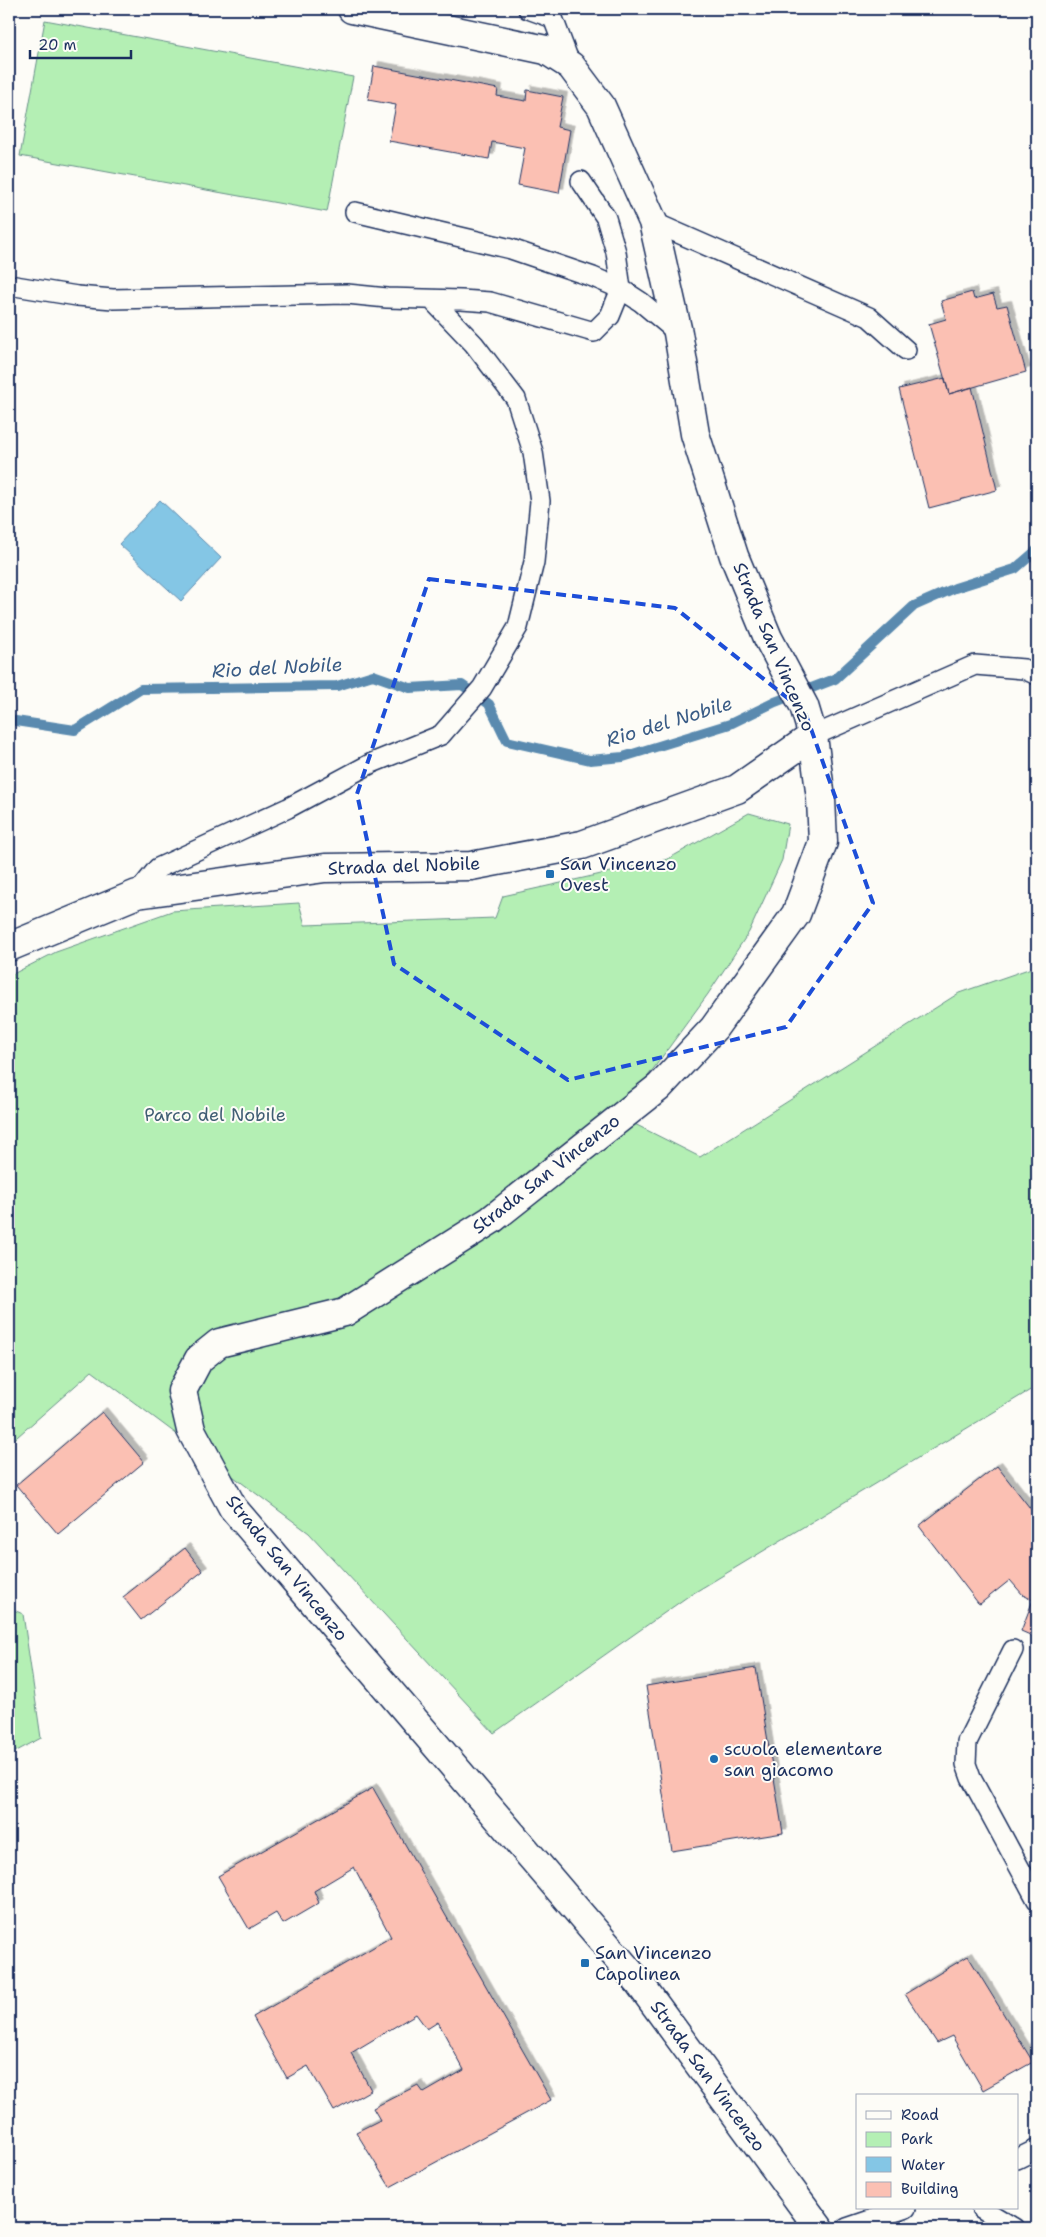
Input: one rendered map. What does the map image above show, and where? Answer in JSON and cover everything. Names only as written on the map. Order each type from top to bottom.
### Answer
[{"type":"street","name":"Strada San Vincenzo","points":[[352,9],[546,50],[571,66],[601,106],[653,222],[678,332],[695,434],[734,556],[768,638],[804,706],[813,736],[821,799],[823,842],[796,914],[714,1028],[659,1086],[491,1220],[346,1312],[219,1343],[199,1359],[182,1391],[191,1430],[233,1508],[640,1984],[819,2228]]},
{"type":"street","name":"Strada del Nobile","points":[[9,947],[137,894],[325,868],[472,866],[582,845],[737,790],[813,736]]},
{"type":"lane","points":[[528,9],[553,18],[571,66]]},
{"type":"lane","points":[[9,285],[77,296],[114,299],[347,294],[490,302],[594,332],[610,316],[621,289],[616,252],[606,218],[581,181]]},
{"type":"lane","points":[[355,212],[511,249],[621,289],[642,302],[678,332]]},
{"type":"lane","points":[[653,222],[868,317],[906,350]]},
{"type":"lane","points":[[137,894],[158,868],[288,808],[372,762],[441,735],[478,695],[518,627],[534,562],[540,501],[533,452],[516,399],[474,344],[432,300]]},
{"type":"lane","points":[[813,736],[975,665],[1024,669],[1037,676]]},
{"type":"lane","points":[[1013,1650],[967,1742],[966,1764],[971,1778],[1037,1900]]},
{"type":"lane","points":[[1018,2159],[1037,2149]]},
{"type":"lane","points":[[847,2228],[900,2210]]},
{"type":"lane","points":[[983,2210],[1014,2228]]},
{"type":"highlighted area","points":[[429,579],[675,608],[805,712],[873,903],[786,1027],[568,1080],[394,964],[357,794]]},
{"type":"green space","points":[[45,20],[353,77],[327,212],[20,156]]},
{"type":"green space","name":"Parco del Nobile","points":[[749,813],[788,824],[782,860],[749,932],[708,994],[635,1094],[611,1112],[700,1157],[959,993],[1037,966],[1037,1386],[687,1597],[494,1733],[309,1533],[92,1371],[9,1444],[9,976],[56,952],[172,911],[299,903],[305,925],[495,918],[503,896],[668,859]]},
{"type":"green space","points":[[9,1608],[23,1614],[41,1738],[9,1755]]},
{"type":"water","points":[[160,500],[221,558],[181,601],[119,544]]},
{"type":"building","points":[[374,66],[498,89],[497,96],[526,101],[527,90],[563,97],[557,127],[570,130],[559,193],[518,185],[525,148],[492,142],[489,159],[389,141],[396,105],[368,100]]},
{"type":"building","points":[[972,292],[974,299],[993,294],[997,307],[1007,305],[1026,372],[949,394],[929,324],[946,319],[941,301]]},
{"type":"building","points":[[945,378],[949,394],[972,387],[997,490],[929,508],[899,389]]},
{"type":"building","points":[[102,1412],[144,1462],[58,1534],[16,1485]]},
{"type":"building","points":[[997,1466],[1037,1517],[1037,1638],[1021,1631],[1033,1600],[1023,1595],[1010,1580],[980,1604],[978,1603],[919,1526]]},
{"type":"building","points":[[185,1548],[203,1571],[141,1620],[123,1597]]},
{"type":"building","name":"scuola elementare san giacomo","points":[[756,1668],[783,1833],[672,1851],[646,1686]]},
{"type":"building","points":[[373,1788],[551,2100],[390,2187],[356,2132],[380,2120],[373,2108],[418,2085],[424,2093],[464,2070],[438,2022],[427,2029],[416,2014],[351,2053],[371,2090],[334,2111],[308,2066],[287,2078],[253,2017],[391,1937],[354,1867],[314,1891],[319,1903],[283,1924],[276,1913],[249,1929],[218,1876]]},
{"type":"building","points":[[968,1956],[1033,2062],[983,2090],[952,2036],[937,2043],[905,1994]]},
{"type":"waterway","name":"Rio del Nobile","points":[[9,720],[75,730],[141,689],[337,686],[373,675],[410,688],[462,685],[489,704],[507,741],[590,760],[623,757],[730,724],[775,702],[835,679],[914,606],[955,588],[1015,569],[1037,550]]},
{"type":"place","name":"San Vincenzo Ovest","points":[[550,874]]},
{"type":"place","name":"scuola elementare san giacomo","points":[[714,1759]]},
{"type":"place","name":"San Vincenzo Capolinea","points":[[585,1963]]}]
